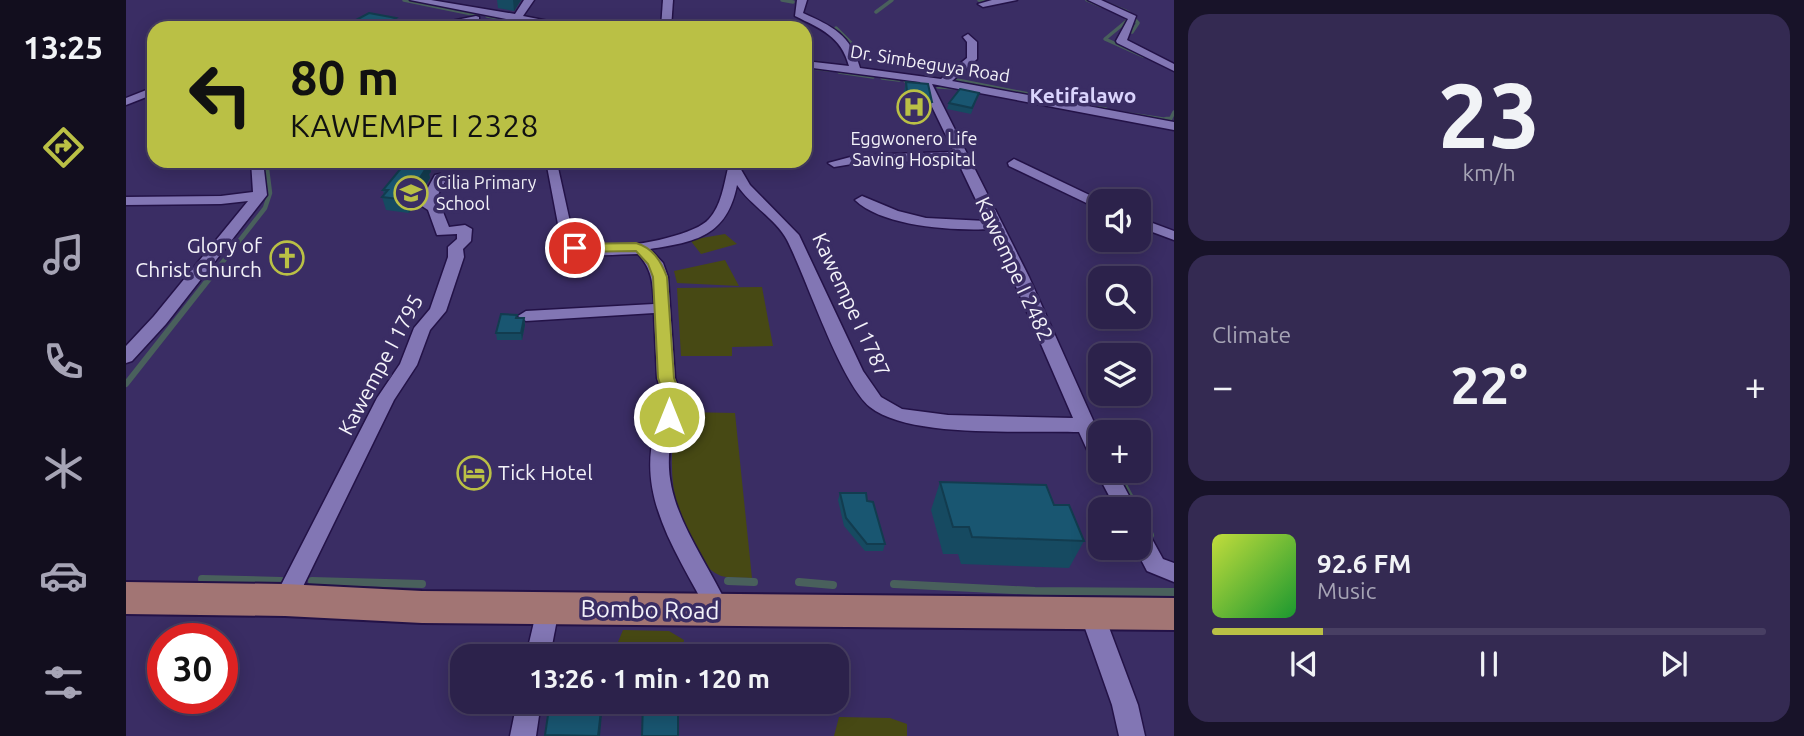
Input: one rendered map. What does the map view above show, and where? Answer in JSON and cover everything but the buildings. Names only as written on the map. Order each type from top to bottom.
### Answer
[{"type":"main road","name":"Bombo Road","points":[[126,598],[285,600],[548,609],[1174,614]]},
{"type":"street","points":[[415,0],[531,21]]},
{"type":"street","points":[[517,18],[529,0]]},
{"type":"street","points":[[666,21],[668,0]]},
{"type":"street","points":[[802,0],[797,9],[798,14],[828,26],[841,36],[850,51],[855,70]]},
{"type":"street","points":[[983,4],[1012,0]]},
{"type":"street","points":[[1093,0],[1133,18],[1121,41],[1174,68]]},
{"type":"street","points":[[473,21],[488,13]]},
{"type":"street","points":[[464,21],[476,19]]},
{"type":"street","points":[[943,83],[972,59],[972,42],[968,37]]},
{"type":"street","name":"Dr. Simbeguya Road","points":[[812,65],[924,79],[1174,126]]},
{"type":"street","name":"Kawempe I 2482","points":[[924,79],[1021,277],[1088,433]]},
{"type":"street","points":[[126,102],[147,93]]},
{"type":"street","points":[[834,163],[858,159],[961,156]]},
{"type":"street","points":[[1014,163],[1088,200]]},
{"type":"street","points":[[126,357],[160,320],[260,195],[258,168]]},
{"type":"street","points":[[552,168],[567,242],[575,248],[587,250],[636,247],[684,239],[711,229],[728,203],[732,168]]},
{"type":"street","name":"Kawempe I 1787","points":[[734,168],[745,187],[792,235],[855,373],[875,401],[898,415],[948,422],[1084,425]]},
{"type":"street","name":"Kawempe I 1795","points":[[285,600],[386,398],[408,365],[422,328],[438,311],[456,257],[455,247],[464,241],[465,229],[442,232],[442,221],[434,207],[426,204],[440,178]]},
{"type":"street","points":[[126,201],[221,200],[260,195]]},
{"type":"street","points":[[862,200],[918,221],[960,228],[994,225]]},
{"type":"street","points":[[1151,227],[1174,236]]},
{"type":"street","points":[[636,247],[642,249],[655,263],[660,277],[666,378],[675,404],[662,429],[661,486],[669,510],[719,611]]},
{"type":"street","points":[[526,316],[662,308]]},
{"type":"street","points":[[1151,552],[1164,569]]},
{"type":"street","points":[[541,644],[548,609]]},
{"type":"street","points":[[1092,614],[1125,705],[1132,736]]},
{"type":"street","points":[[523,736],[527,714]]},
{"type":"shaded area","points":[[725,234],[737,244],[701,254],[690,240]]},
{"type":"shaded area","points":[[725,260],[739,286],[677,283],[674,271]]},
{"type":"shaded area","points":[[762,287],[773,346],[732,347],[732,356],[681,356],[677,288]]},
{"type":"shaded area","points":[[683,412],[735,413],[752,578],[719,575],[704,564],[691,546],[682,524],[672,475],[672,451],[676,429]]},
{"type":"shaded area","points":[[623,630],[669,631],[684,640],[683,644],[618,642]]},
{"type":"shaded area","points":[[839,717],[890,718],[907,724],[907,736],[834,736]]},
{"type":"waterway","points":[[404,0],[477,15]]},
{"type":"waterway","points":[[782,0],[793,2]]},
{"type":"waterway","points":[[876,12],[892,0]]},
{"type":"waterway","points":[[979,0],[987,3],[1000,0]]},
{"type":"waterway","points":[[1087,0],[1101,6]]},
{"type":"waterway","points":[[1099,0],[1128,12],[1138,23],[1132,32]]},
{"type":"waterway","points":[[487,16],[509,20]]},
{"type":"waterway","points":[[1126,18],[1128,20],[1105,39],[1143,56]]},
{"type":"waterway","points":[[836,28],[851,43],[857,61]]},
{"type":"waterway","points":[[812,68],[829,70]]},
{"type":"waterway","points":[[839,72],[873,77]]},
{"type":"waterway","points":[[882,78],[899,80]]},
{"type":"waterway","points":[[952,79],[1054,99]]},
{"type":"waterway","points":[[905,81],[922,83]]},
{"type":"waterway","points":[[938,87],[957,88]]},
{"type":"waterway","points":[[1063,101],[1106,109]]},
{"type":"waterway","points":[[1122,113],[1170,120],[1174,112]]},
{"type":"waterway","points":[[211,277],[265,208],[270,193],[267,168]]},
{"type":"waterway","points":[[126,384],[212,275]]},
{"type":"waterway","points":[[1122,483],[1129,497]]},
{"type":"waterway","points":[[202,579],[281,581]]},
{"type":"waterway","points":[[312,581],[422,584]]},
{"type":"waterway","points":[[728,581],[754,582]]},
{"type":"waterway","points":[[799,582],[833,585]]},
{"type":"waterway","points":[[894,584],[1035,591],[1174,592]]},
{"type":"place","name":"Eggwonero Life Saving Hospital","points":[[914,107]]},
{"type":"place","name":"Cilia Primary School","points":[[411,193]]},
{"type":"place","name":"Glory of Christ Church","points":[[287,258]]},
{"type":"place","name":"Tick Hotel","points":[[474,473]]},
{"type":"district","name":"Ketifalawo","points":[[1083,96]]},
{"type":"route","points":[[575,248],[607,250],[636,247],[642,249],[655,263],[660,277],[666,378],[675,404],[669,417]]}]
